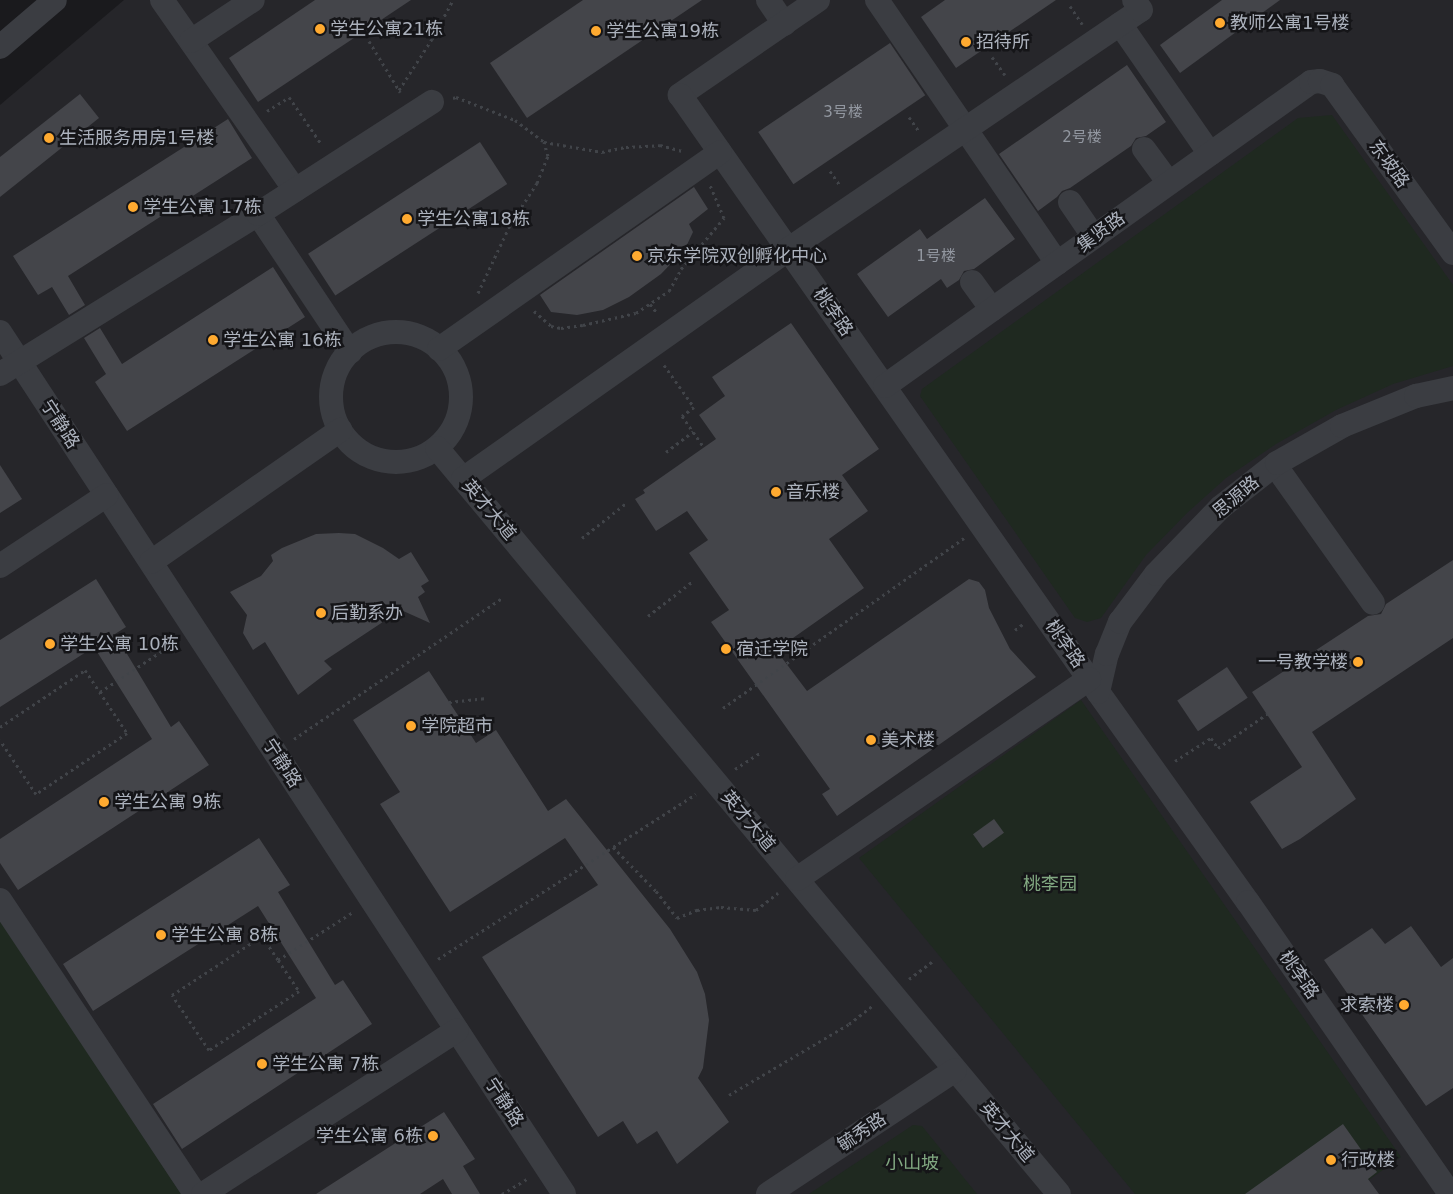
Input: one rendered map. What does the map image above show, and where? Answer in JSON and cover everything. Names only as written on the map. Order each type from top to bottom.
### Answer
[{"type":"street","points":[[3,36],[55,0]]},
{"type":"street","points":[[162,0],[295,190]]},
{"type":"street","points":[[191,42],[252,0]]},
{"type":"street","points":[[768,0],[784,24],[818,0]]},
{"type":"street","points":[[877,0],[1057,263]]},
{"type":"street","points":[[463,479],[788,249],[1120,24],[1143,3]]},
{"type":"street","name":"桃李路","points":[[784,24],[680,94],[1450,1194]]},
{"type":"street","points":[[1120,24],[1210,154]]},
{"type":"street","name":"集贤路","points":[[885,386],[1311,82],[1320,81]]},
{"type":"street","name":"东坡路","points":[[1320,81],[1332,85],[1340,94],[1453,253]]},
{"type":"street","points":[[10,368],[258,214],[423,108]]},
{"type":"street","points":[[1144,149],[1169,183]]},
{"type":"street","points":[[439,349],[720,152]]},
{"type":"street","points":[[1070,202],[1094,237]]},
{"type":"street","points":[[258,214],[350,352]]},
{"type":"street","points":[[972,282],[992,310]]},
{"type":"street","name":"宁静路","points":[[0,332],[10,368],[107,496],[564,1194]]},
{"type":"street","points":[[392,332],[413,334],[431,342],[439,349],[457,373],[461,393],[459,414],[451,432],[437,448],[418,458],[395,462],[373,458],[354,447],[340,430],[332,409],[332,387],[339,366],[350,352],[372,336],[392,332]]},
{"type":"street","name":"思源路","points":[[1094,685],[1120,622],[1156,574],[1221,507],[1275,465],[1342,426],[1416,396],[1453,388]]},
{"type":"street","points":[[151,562],[340,430]]},
{"type":"street","name":"英才大道","points":[[437,448],[1059,1194]]},
{"type":"street","points":[[1275,465],[1373,603]]},
{"type":"street","points":[[0,566],[107,496]]},
{"type":"street","points":[[797,879],[1094,685]]},
{"type":"street","points":[[0,900],[195,1194]]},
{"type":"street","points":[[203,1194],[457,1030]]},
{"type":"street","name":"毓秀路","points":[[768,1194],[955,1070]]},
{"type":"path","points":[[400,90],[432,40],[453,0]]},
{"type":"path","points":[[370,41],[400,90],[423,108]]},
{"type":"path","points":[[248,123],[290,97],[336,164]]},
{"type":"path","points":[[472,326],[476,298],[487,271],[511,223],[537,183],[548,156],[544,142]]},
{"type":"path","points":[[651,346],[694,407],[682,416],[704,447]]},
{"type":"path","points":[[666,452],[693,432]]},
{"type":"path","points":[[582,538],[625,504]]},
{"type":"path","points":[[724,708],[982,525]]},
{"type":"path","points":[[648,616],[694,581]]},
{"type":"path","points":[[275,752],[502,598]]},
{"type":"path","points":[[100,692],[184,637]]},
{"type":"path","points":[[0,727],[85,670],[127,733],[36,794],[0,740]]},
{"type":"path","points":[[449,702],[487,698]]},
{"type":"path","points":[[1157,774],[1211,738],[1218,748],[1267,714]]},
{"type":"path","points":[[419,972],[760,752]]},
{"type":"path","points":[[613,847],[656,891],[676,918],[697,910],[721,907],[756,910],[797,879]]},
{"type":"path","points":[[278,960],[371,900]]},
{"type":"path","points":[[262,936],[278,960],[299,991],[209,1050],[172,995],[262,936]]},
{"type":"path","points":[[729,1095],[849,1024],[933,961]]},
{"type":"shaded area","name":"宿迁学院","points":[[124,0],[1453,0],[1453,1194],[0,1194],[0,105]]},
{"type":"green space","points":[[1332,115],[1453,285],[1453,366],[1393,384],[1336,410],[1276,444],[1226,478],[1187,513],[1146,555],[1101,618],[1087,622],[1075,618],[920,396],[922,389],[1298,118]]},
{"type":"green space","name":"桃李园","points":[[1081,700],[1401,1157],[1349,1194],[1135,1194],[859,858]]},
{"type":"green space","points":[[0,919],[181,1194],[0,1194]]},
{"type":"green space","name":"小山坡","points":[[913,1125],[922,1126],[977,1194],[809,1194]]},
{"type":"building","name":"学生公寓21栋","points":[[315,0],[411,0],[258,102],[229,58]]},
{"type":"building","name":"学生公寓19栋","points":[[583,0],[702,0],[527,118],[490,63]]},
{"type":"building","name":"招待所","points":[[945,0],[1056,0],[956,68],[921,17]]},
{"type":"building","name":"教师公寓1号楼","points":[[1222,0],[1280,0],[1180,73],[1160,45]]},
{"type":"building","points":[[890,43],[925,95],[793,184],[758,132]]},
{"type":"building","points":[[1127,65],[1166,122],[1146,136],[1136,138],[1131,146],[1070,188],[1062,191],[1038,211],[999,154]]},
{"type":"building","name":"生活服务用房1号楼","points":[[80,94],[99,118],[0,197],[0,157]]},
{"type":"building","name":"学生公寓 17栋","points":[[228,119],[252,158],[68,276],[85,305],[69,315],[52,287],[38,295],[13,256]]},
{"type":"building","name":"学生公寓18栋","points":[[480,142],[507,184],[335,296],[308,254]]},
{"type":"building","name":"京东学院双创孵化中心","points":[[694,187],[708,209],[689,224],[693,232],[685,249],[661,274],[629,297],[603,310],[577,315],[551,312],[540,295]]},
{"type":"building","points":[[985,198],[1015,239],[974,269],[964,271],[959,280],[947,288],[941,279],[888,317],[857,274],[920,229],[927,239]]},
{"type":"building","name":"学生公寓 16栋","points":[[273,267],[305,317],[127,431],[95,382],[106,374],[84,338],[100,328],[122,364]]},
{"type":"building","points":[[791,323],[879,449],[842,475],[868,511],[829,539],[864,588],[776,650],[807,691],[969,579],[979,582],[985,590],[989,608],[1010,649],[1036,677],[837,816],[822,794],[830,789],[711,622],[729,610],[689,553],[708,540],[687,511],[656,531],[635,499],[645,493],[643,490],[716,439],[699,415],[725,396],[712,377]]},
{"type":"building","points":[[0,465],[22,499],[0,513]]},
{"type":"building","name":"后勤系办","points":[[316,534],[355,534],[383,548],[399,559],[411,552],[429,581],[421,586],[425,592],[418,597],[430,623],[401,610],[324,661],[332,669],[298,695],[265,642],[253,650],[243,633],[247,615],[230,592],[261,576],[273,561],[271,555],[282,548]]},
{"type":"building","name":"一号教学楼","points":[[1453,560],[1453,638],[1312,732],[1356,799],[1300,839],[1282,849],[1250,802],[1302,767],[1252,692],[1368,616],[1381,614],[1386,604]]},
{"type":"building","points":[[96,579],[126,627],[115,634],[171,727],[179,721],[209,765],[18,890],[0,863],[0,839],[152,739],[94,647],[0,707],[0,640]]},
{"type":"building","points":[[1227,667],[1248,698],[1198,731],[1177,701]]},
{"type":"building","points":[[429,671],[476,743],[496,730],[548,811],[566,799],[670,929],[697,972],[705,994],[709,1020],[703,1068],[698,1078],[729,1122],[677,1164],[657,1131],[637,1144],[623,1121],[598,1137],[482,957],[598,885],[565,838],[450,912],[380,804],[400,792],[353,720]]},
{"type":"building","points":[[994,819],[1004,833],[983,848],[973,834]]},
{"type":"building","points":[[259,838],[290,885],[278,892],[335,985],[343,980],[372,1024],[182,1149],[153,1104],[316,998],[258,906],[93,1011],[63,964]]},
{"type":"building","name":"求索楼","points":[[1411,926],[1441,967],[1453,958],[1453,1088],[1426,1106],[1324,960],[1372,928],[1385,944]]},
{"type":"building","name":"学生公寓 6栋","points":[[444,1112],[475,1159],[463,1166],[480,1194],[452,1194],[443,1179],[420,1194],[316,1194]]},
{"type":"building","name":"行政楼","points":[[1343,1124],[1377,1172],[1368,1179],[1379,1194],[1245,1194]]},
{"type":"place","name":"教师公寓1号楼","points":[[1220,23]]},
{"type":"place","name":"学生公寓21栋","points":[[320,29]]},
{"type":"place","name":"学生公寓19栋","points":[[596,31]]},
{"type":"place","name":"招待所","points":[[966,42]]},
{"type":"place","name":"生活服务用房1号楼","points":[[49,138]]},
{"type":"place","name":"学生公寓 17栋","points":[[133,207]]},
{"type":"place","name":"学生公寓18栋","points":[[407,219]]},
{"type":"place","name":"京东学院双创孵化中心","points":[[637,256]]},
{"type":"place","name":"学生公寓 16栋","points":[[213,340]]},
{"type":"place","name":"音乐楼","points":[[776,492]]},
{"type":"place","name":"后勤系办","points":[[321,613]]},
{"type":"place","name":"学生公寓 10栋","points":[[50,644]]},
{"type":"place","name":"宿迁学院","points":[[726,649]]},
{"type":"place","name":"一号教学楼","points":[[1358,662]]},
{"type":"place","name":"学院超市","points":[[411,726]]},
{"type":"place","name":"美术楼","points":[[871,740]]},
{"type":"place","name":"学生公寓 9栋","points":[[104,802]]},
{"type":"place","name":"学生公寓 8栋","points":[[161,935]]},
{"type":"place","name":"求索楼","points":[[1404,1005]]},
{"type":"place","name":"学生公寓 7栋","points":[[262,1064]]},
{"type":"place","name":"学生公寓 6栋","points":[[433,1136]]},
{"type":"place","name":"行政楼","points":[[1331,1160]]}]
